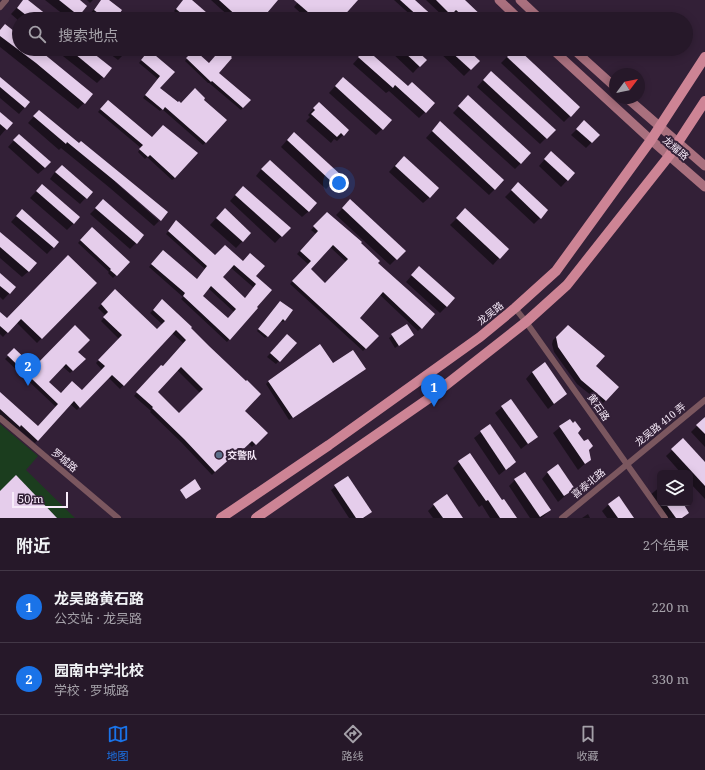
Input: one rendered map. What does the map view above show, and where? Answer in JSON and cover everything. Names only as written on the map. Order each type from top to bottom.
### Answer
[{"type":"main road","points":[[499,0],[512,12]]},
{"type":"main road","points":[[520,0],[533,12]]},
{"type":"main road","name":"龙耀路","points":[[560,56],[651,140],[705,187]]},
{"type":"main road","points":[[581,56],[609,82]]},
{"type":"main road","name":"龙吴路","points":[[221,518],[352,429],[480,337],[556,271],[651,140],[705,57]]},
{"type":"main road","points":[[256,518],[428,399],[526,322],[567,285],[669,156],[705,101]]},
{"type":"main road","name":"龙耀路","points":[[634,104],[705,166]]},
{"type":"street","points":[[0,7],[6,0]]},
{"type":"street","name":"黄石路","points":[[515,308],[665,518]]},
{"type":"street","name":"龙吴路 410 弄","points":[[627,464],[705,400]]},
{"type":"street","name":"罗城路","points":[[0,418],[118,518]]},
{"type":"street","name":"喜泰北路","points":[[562,518],[627,464]]},
{"type":"green space","points":[[0,424],[38,456],[26,470],[75,518],[0,518]]},
{"type":"building","points":[[23,0],[28,0],[43,12],[22,12],[17,8]]},
{"type":"building","points":[[59,0],[80,0],[87,6],[82,12],[74,12]]},
{"type":"building","points":[[101,0],[109,0],[122,10],[121,12],[97,12],[94,10]]},
{"type":"building","points":[[183,0],[192,0],[206,12],[180,12],[176,9]]},
{"type":"building","points":[[219,0],[278,0],[268,12],[232,12]]},
{"type":"building","points":[[294,0],[358,0],[347,12],[308,12]]},
{"type":"building","points":[[400,0],[415,0],[428,12],[413,12]]},
{"type":"building","points":[[436,0],[465,0],[478,12],[458,12],[456,10],[454,12],[448,12]]},
{"type":"building","points":[[5,24],[12,30],[12,45],[0,36],[0,30]]},
{"type":"building","points":[[27,56],[47,56],[93,94],[85,104]]},
{"type":"building","points":[[77,56],[97,56],[112,68],[104,78]]},
{"type":"building","points":[[144,56],[156,56],[175,72],[160,88],[178,102],[179,101],[181,103],[195,88],[205,98],[204,100],[227,120],[206,143],[165,107],[163,110],[145,95],[160,76],[141,60]]},
{"type":"building","points":[[188,56],[201,56],[209,63],[215,56],[232,56],[232,58],[219,73],[251,100],[243,108],[212,81],[211,82],[186,58]]},
{"type":"building","points":[[374,56],[408,86],[412,82],[435,103],[426,113],[395,85],[393,88],[358,57]]},
{"type":"building","points":[[408,56],[423,56],[427,60],[420,67]]},
{"type":"building","points":[[456,56],[475,56],[480,61],[471,70]]},
{"type":"building","points":[[525,56],[580,107],[571,117],[507,57]]},
{"type":"building","points":[[491,71],[556,130],[547,139],[483,80]]},
{"type":"building","points":[[0,77],[30,102],[25,108],[0,87]]},
{"type":"building","points":[[343,77],[392,120],[383,130],[335,86]]},
{"type":"building","points":[[468,95],[531,153],[521,164],[458,106]]},
{"type":"building","points":[[108,100],[152,137],[163,125],[198,153],[175,178],[150,155],[148,157],[139,149],[143,145],[100,109]]},
{"type":"building","points":[[319,102],[349,130],[344,136],[341,133],[337,137],[311,114],[315,110],[313,108]]},
{"type":"building","points":[[39,110],[79,143],[81,141],[168,212],[161,221],[116,182],[67,142],[66,144],[33,116]]},
{"type":"building","points":[[0,112],[13,123],[7,130],[0,124]]},
{"type":"building","points":[[584,120],[600,135],[592,143],[576,129]]},
{"type":"building","points":[[440,121],[504,180],[495,190],[432,131]]},
{"type":"building","points":[[294,132],[341,175],[333,183],[287,140]]},
{"type":"building","points":[[19,134],[51,162],[45,168],[13,140]]},
{"type":"building","points":[[551,151],[575,173],[568,181],[544,159]]},
{"type":"building","points":[[404,156],[439,188],[430,198],[395,166]]},
{"type":"building","points":[[270,160],[317,203],[309,212],[261,169]]},
{"type":"building","points":[[62,165],[93,192],[87,199],[55,172]]},
{"type":"building","points":[[518,182],[548,210],[541,219],[511,190]]},
{"type":"building","points":[[42,184],[80,217],[74,224],[36,191]]},
{"type":"building","points":[[243,186],[291,228],[282,237],[235,195]]},
{"type":"building","points":[[103,199],[144,235],[137,244],[95,208]]},
{"type":"building","points":[[350,199],[406,251],[397,260],[342,208]]},
{"type":"building","points":[[225,208],[251,233],[243,242],[216,218]]},
{"type":"building","points":[[465,208],[509,249],[500,259],[456,218]]},
{"type":"building","points":[[22,209],[59,242],[54,248],[16,216]]},
{"type":"building","points":[[327,212],[362,242],[361,243],[380,261],[378,263],[435,314],[422,329],[383,292],[360,318],[379,336],[366,349],[292,281],[311,261],[300,251],[318,231],[313,226]],"holes":[[[333,245],[348,259],[325,283],[311,269]]]},
{"type":"building","points":[[176,220],[215,255],[225,245],[243,261],[250,253],[265,266],[256,276],[272,290],[230,340],[183,296],[185,293],[151,264],[163,250],[197,279],[207,266],[168,231]],"holes":[[[234,265],[256,284],[245,298],[223,277]],[[211,286],[236,309],[228,318],[203,296]]]},
{"type":"building","points":[[92,227],[130,262],[117,276],[80,240]]},
{"type":"building","points":[[0,232],[37,263],[29,272],[0,247]]},
{"type":"building","points":[[68,255],[97,283],[42,339],[21,319],[8,333],[0,326],[0,312],[7,318]]},
{"type":"building","points":[[419,266],[455,298],[447,307],[411,275]]},
{"type":"building","points":[[0,273],[16,287],[10,294],[0,286]]},
{"type":"building","points":[[115,289],[157,329],[165,321],[153,310],[162,299],[192,327],[191,328],[209,346],[261,394],[245,411],[268,433],[256,445],[252,441],[234,458],[233,456],[215,472],[152,408],[153,407],[136,392],[161,365],[163,366],[186,340],[176,330],[124,386],[112,375],[80,408],[74,401],[38,441],[21,425],[20,427],[0,409],[0,392],[38,426],[58,404],[7,355],[14,348],[34,367],[75,325],[90,340],[78,352],[86,359],[73,371],[66,364],[49,382],[61,393],[72,381],[82,390],[105,366],[98,360],[122,335],[103,317],[108,312],[101,304]],"holes":[[[181,367],[203,389],[179,413],[158,392]]]},
{"type":"building","points":[[280,301],[293,310],[285,321],[283,319],[268,337],[258,329]]},
{"type":"building","points":[[407,324],[414,335],[399,346],[391,334]]},
{"type":"building","points":[[568,325],[605,356],[596,366],[619,387],[606,401],[581,380],[558,347],[556,337]]},
{"type":"building","points":[[287,334],[297,343],[280,362],[270,353]]},
{"type":"building","points":[[320,344],[333,363],[353,350],[366,369],[293,418],[268,381]]},
{"type":"building","points":[[545,362],[567,394],[554,404],[532,372]]},
{"type":"building","points":[[511,399],[538,437],[528,444],[501,406]]},
{"type":"building","points":[[705,417],[705,434],[696,425]]},
{"type":"building","points":[[570,419],[573,423],[575,421],[581,429],[578,433],[584,441],[588,439],[593,446],[589,450],[591,460],[585,464],[559,426]]},
{"type":"building","points":[[490,424],[516,462],[506,470],[480,431]]},
{"type":"building","points":[[683,438],[705,462],[705,486],[693,473],[693,470],[690,470],[671,449]]},
{"type":"building","points":[[470,453],[502,500],[504,499],[517,518],[500,518],[488,500],[486,501],[458,461]]},
{"type":"building","points":[[558,464],[575,489],[564,496],[547,472]]},
{"type":"building","points":[[525,472],[551,510],[540,517],[514,479]]},
{"type":"building","points":[[16,475],[57,518],[0,518],[0,491]]},
{"type":"building","points":[[348,476],[372,512],[363,518],[356,518],[334,485]]},
{"type":"building","points":[[195,479],[201,489],[186,499],[180,490]]},
{"type":"building","points":[[447,494],[463,518],[443,518],[433,504]]},
{"type":"building","points":[[619,496],[634,518],[618,518],[608,504]]},
{"type":"building","points":[[667,506],[685,506],[689,513],[682,518],[676,518]]},
{"type":"place","name":"园南中学北校","points":[[28,386]]},
{"type":"place","name":"龙吴路黄石路","points":[[434,407]]},
{"type":"place","name":"交警队","points":[[219,455]]}]
